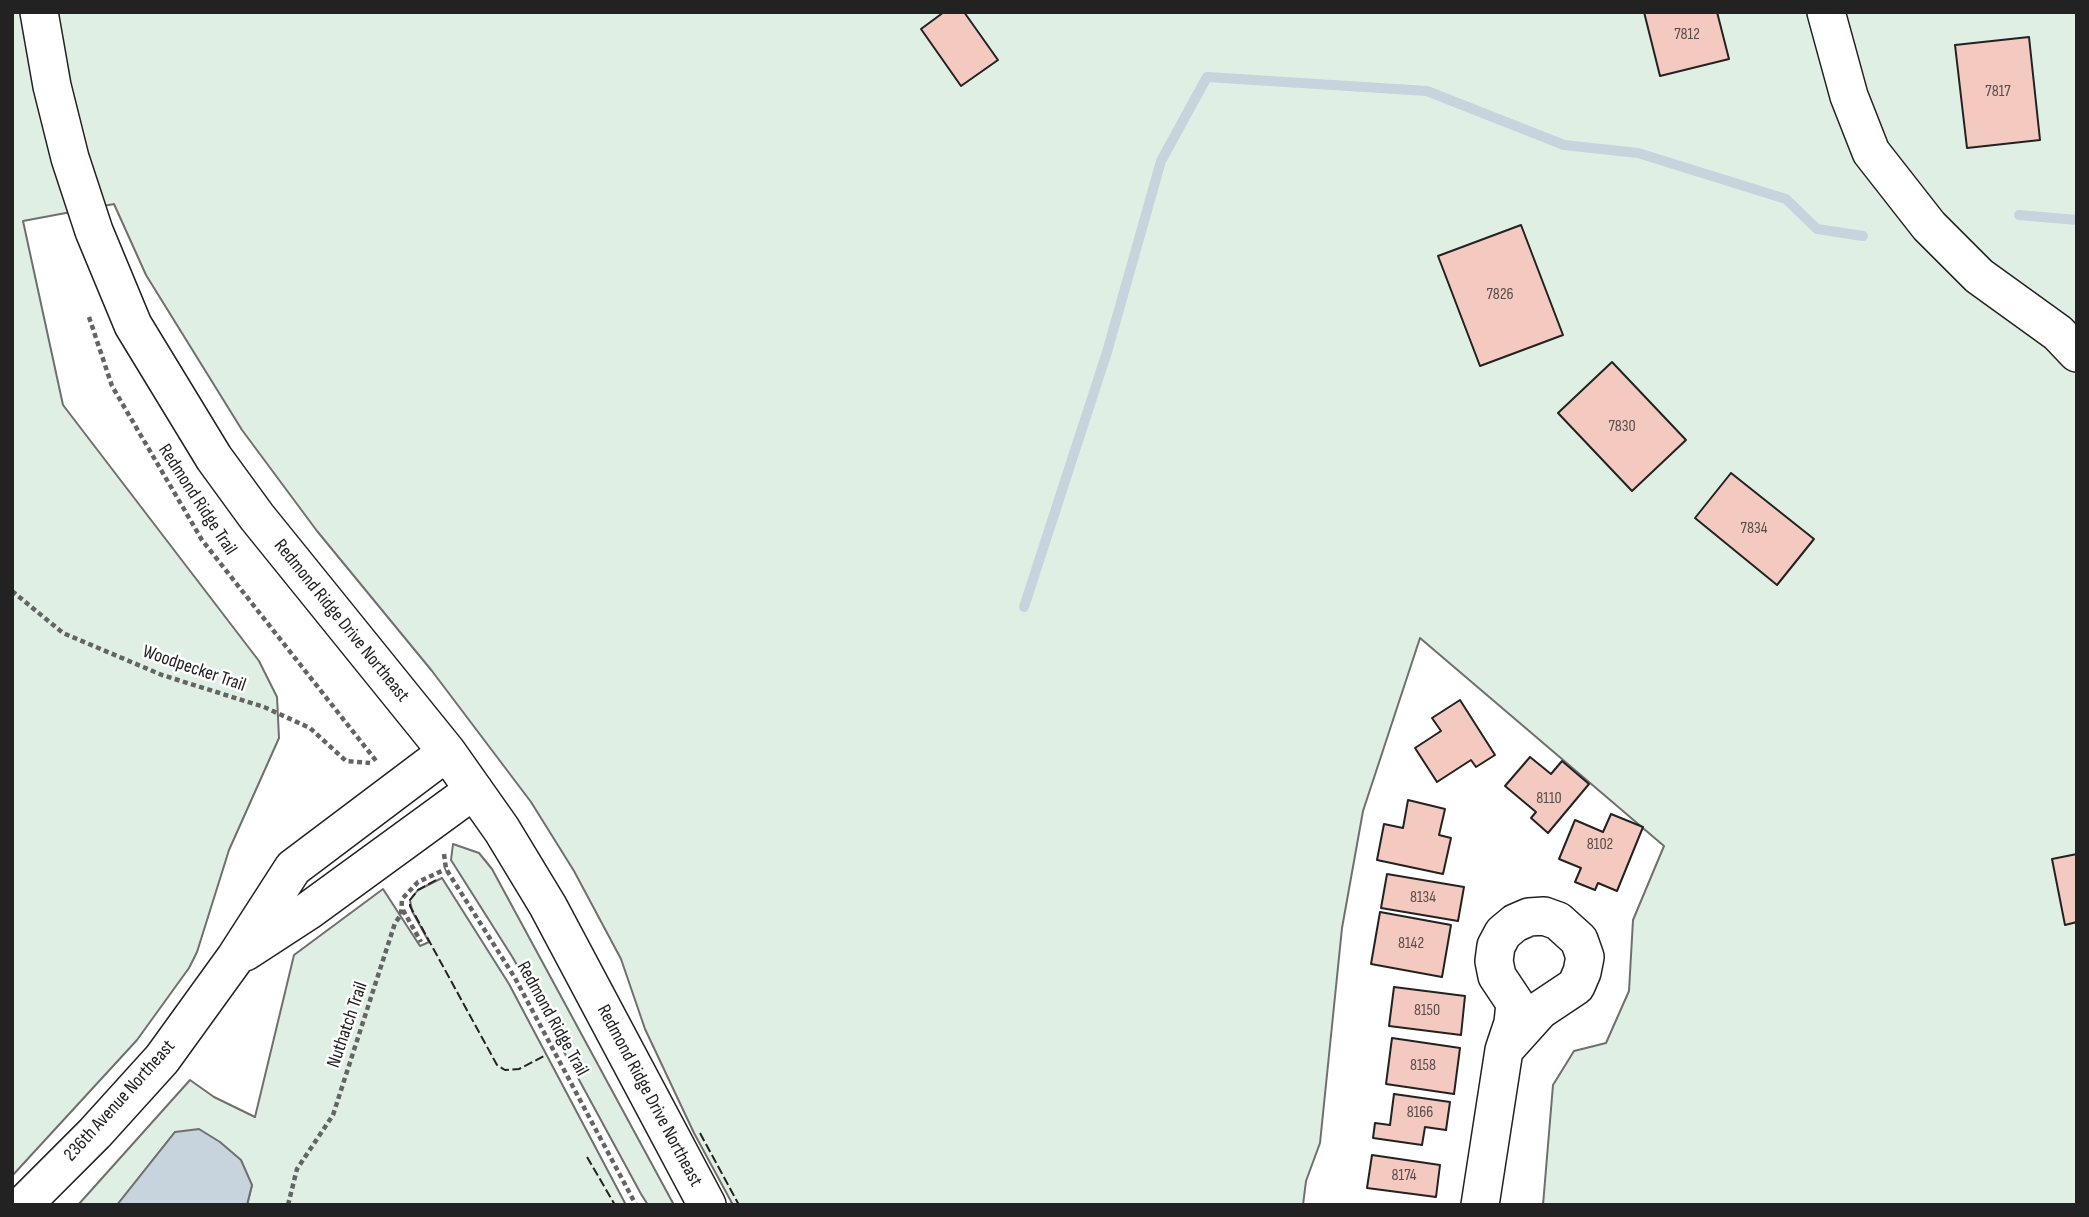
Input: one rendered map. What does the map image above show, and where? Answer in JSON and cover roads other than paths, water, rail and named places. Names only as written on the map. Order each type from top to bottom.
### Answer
[{"type":"street","name":"Redmond Ridge Drive Northeast","points":[[38,12],[52,86],[70,158],[94,231],[133,325],[214,458],[257,517],[447,752],[474,790],[548,906],[707,1205]]},
{"type":"street","points":[[1826,12],[1849,96],[1871,152],[1929,226],[1979,276],[2057,333],[2077,353]]},
{"type":"street","name":"236th Avenue Northeast","points":[[23,1205],[162,1059],[235,958],[293,868],[447,752]]},
{"type":"street","name":"236th Avenue Northeast","points":[[235,958],[308,911],[474,790]]},
{"type":"street","points":[[1480,1205],[1504,1051]]},
{"type":"waterway","points":[[1024,607],[1107,352],[1161,161],[1207,77],[1427,91],[1564,145],[1638,153],[1786,199],[1817,229],[1863,236]]},
{"type":"waterway","points":[[2019,215],[2077,220]]}]
